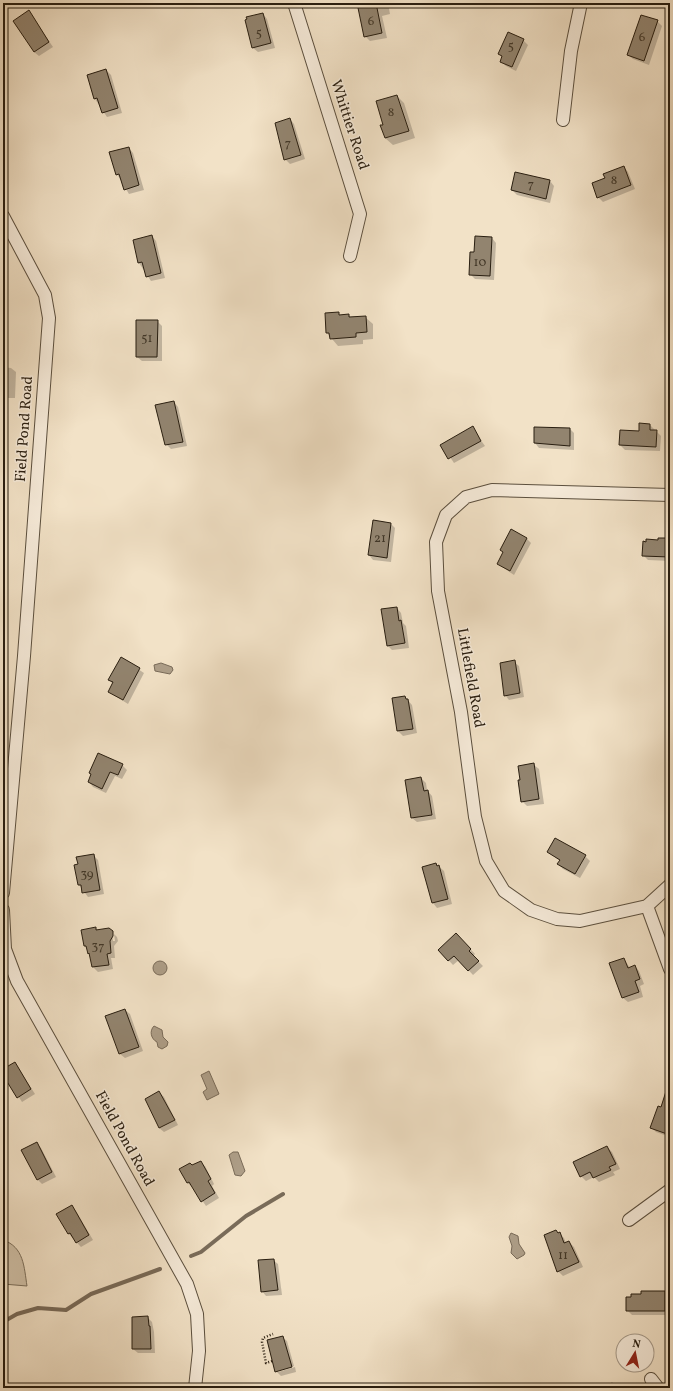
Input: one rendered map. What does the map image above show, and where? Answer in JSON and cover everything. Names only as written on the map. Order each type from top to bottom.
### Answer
[{"type":"street","name":"Whittier Road","points":[[294,3],[360,214],[350,256]]},
{"type":"street","points":[[563,120],[571,51],[582,3]]},
{"type":"street","name":"Field Pond Road","points":[[3,216],[45,295],[49,318],[24,656],[3,893]]},
{"type":"street","name":"Littlefield Road","points":[[670,495],[492,490],[466,497],[446,515],[436,542],[438,591],[461,712],[475,817],[486,861],[504,891],[531,910],[557,919],[580,921],[647,906],[670,885]]},
{"type":"street","points":[[647,906],[670,969]]},
{"type":"street","name":"Field Pond Road","points":[[3,910],[5,949],[17,981],[187,1284],[197,1314],[198,1351],[195,1388]]},
{"type":"street","points":[[629,1220],[670,1190]]},
{"type":"path","points":[[272,1361],[266,1363],[262,1342],[263,1338],[273,1334]]},
{"type":"shaded area","points":[[161,663],[172,667],[173,670],[170,674],[155,671],[154,665]]},
{"type":"shaded area","points":[[157,961],[163,961],[167,965],[167,971],[163,975],[157,975],[153,971],[153,965]]},
{"type":"shaded area","points":[[154,1026],[162,1030],[163,1037],[168,1042],[167,1046],[162,1049],[158,1047],[157,1042],[152,1037],[151,1032]]},
{"type":"shaded area","points":[[209,1071],[219,1094],[207,1100],[203,1092],[207,1089],[201,1075]]},
{"type":"shaded area","points":[[233,1152],[238,1152],[245,1171],[241,1176],[235,1175],[229,1155]]},
{"type":"shaded area","points":[[511,1233],[518,1236],[519,1244],[525,1253],[517,1259],[511,1253],[512,1246],[509,1237]]},
{"type":"shaded area","points":[[3,1240],[15,1247],[22,1258],[27,1286],[3,1284]]},
{"type":"building","points":[[357,3],[376,3],[382,33],[364,37]]},
{"type":"building","points":[[29,10],[49,42],[34,52],[13,21]]},
{"type":"building","points":[[263,13],[271,43],[252,48],[245,20],[247,19],[246,17]]},
{"type":"building","points":[[641,15],[658,20],[644,61],[627,55]]},
{"type":"building","points":[[508,32],[524,39],[512,67],[500,62],[502,56],[498,54]]},
{"type":"building","points":[[106,69],[118,108],[102,113],[97,98],[94,99],[87,75]]},
{"type":"building","points":[[397,95],[409,131],[385,138],[380,125],[383,125],[376,101]]},
{"type":"building","points":[[290,118],[301,155],[284,160],[275,123]]},
{"type":"building","points":[[129,147],[139,185],[124,190],[119,174],[116,175],[109,152]]},
{"type":"building","points":[[624,166],[631,185],[597,198],[592,183],[605,178],[603,174]]},
{"type":"building","points":[[515,172],[550,180],[546,199],[511,190]]},
{"type":"building","points":[[152,235],[161,273],[146,277],[142,262],[138,263],[133,240]]},
{"type":"building","points":[[475,236],[492,237],[490,276],[469,275],[470,252],[474,252]]},
{"type":"building","points":[[339,312],[339,315],[349,314],[349,317],[366,316],[367,332],[356,333],[356,337],[330,339],[329,333],[326,333],[325,313]]},
{"type":"building","points":[[136,320],[158,320],[157,357],[136,357]]},
{"type":"building","points":[[174,401],[183,442],[165,445],[155,405]]},
{"type":"building","points":[[639,423],[650,424],[650,430],[657,430],[656,447],[619,445],[620,430],[639,431]]},
{"type":"building","points":[[473,426],[481,441],[448,459],[440,445]]},
{"type":"building","points":[[534,427],[570,428],[570,446],[534,443]]},
{"type":"building","points":[[373,520],[391,523],[387,558],[368,555]]},
{"type":"building","points":[[511,529],[527,538],[510,571],[497,564],[503,552],[500,550]]},
{"type":"building","points":[[658,538],[670,538],[670,557],[642,556],[643,541],[646,542],[646,539],[658,540]]},
{"type":"building","points":[[397,607],[405,643],[387,646],[381,609]]},
{"type":"building","points":[[121,657],[140,668],[123,700],[108,692],[113,682],[108,680]]},
{"type":"building","points":[[515,660],[520,693],[504,696],[500,663]]},
{"type":"building","points":[[405,696],[406,699],[408,699],[413,729],[397,731],[392,698]]},
{"type":"building","points":[[98,753],[123,764],[118,775],[110,772],[102,789],[88,782],[91,774],[89,773]]},
{"type":"building","points":[[534,763],[539,799],[521,802],[518,766]]},
{"type":"building","points":[[421,777],[424,791],[428,790],[432,815],[411,818],[405,780]]},
{"type":"building","points":[[555,838],[586,855],[575,874],[557,864],[560,860],[547,852]]},
{"type":"building","points":[[94,854],[100,890],[82,893],[81,885],[78,885],[74,865],[78,864],[76,857]]},
{"type":"building","points":[[436,863],[437,866],[439,865],[448,899],[432,903],[422,867]]},
{"type":"building","points":[[96,927],[96,930],[109,928],[113,931],[113,936],[110,941],[111,953],[107,954],[109,965],[92,967],[89,953],[88,954],[86,946],[84,946],[81,930]]},
{"type":"building","points":[[456,933],[471,949],[469,951],[479,961],[468,971],[454,956],[448,961],[438,950]]},
{"type":"building","points":[[624,958],[628,968],[635,965],[640,979],[635,981],[639,992],[622,998],[609,963]]},
{"type":"building","points":[[125,1009],[139,1047],[119,1054],[105,1016]]},
{"type":"building","points":[[15,1062],[31,1089],[17,1098],[3,1075],[3,1069]]},
{"type":"building","points":[[668,1085],[670,1085],[670,1135],[650,1128],[658,1106],[661,1107]]},
{"type":"building","points":[[159,1091],[175,1120],[159,1128],[145,1099]]},
{"type":"building","points":[[37,1142],[52,1172],[37,1180],[21,1150]]},
{"type":"building","points":[[607,1146],[616,1164],[609,1167],[611,1170],[593,1178],[590,1172],[580,1177],[573,1162]]},
{"type":"building","points":[[201,1161],[211,1179],[208,1181],[215,1193],[201,1202],[179,1169],[190,1163],[192,1165]]},
{"type":"building","points":[[72,1205],[89,1235],[76,1243],[70,1233],[68,1234],[56,1214]]},
{"type":"building","points":[[556,1230],[558,1233],[560,1232],[564,1243],[569,1241],[579,1262],[557,1272],[544,1235]]},
{"type":"building","points":[[274,1259],[278,1290],[261,1292],[258,1260]]},
{"type":"building","points":[[641,1291],[665,1291],[665,1311],[626,1311],[626,1297],[631,1297],[631,1294],[641,1294]]},
{"type":"building","points":[[148,1316],[151,1349],[132,1349],[132,1317]]},
{"type":"building","points":[[283,1336],[292,1367],[275,1372],[267,1340]]},
{"type":"waterway","points":[[191,1256],[201,1252],[246,1216],[283,1194]]},
{"type":"waterway","points":[[3,1322],[17,1314],[38,1308],[66,1310],[91,1294],[160,1269]]}]
